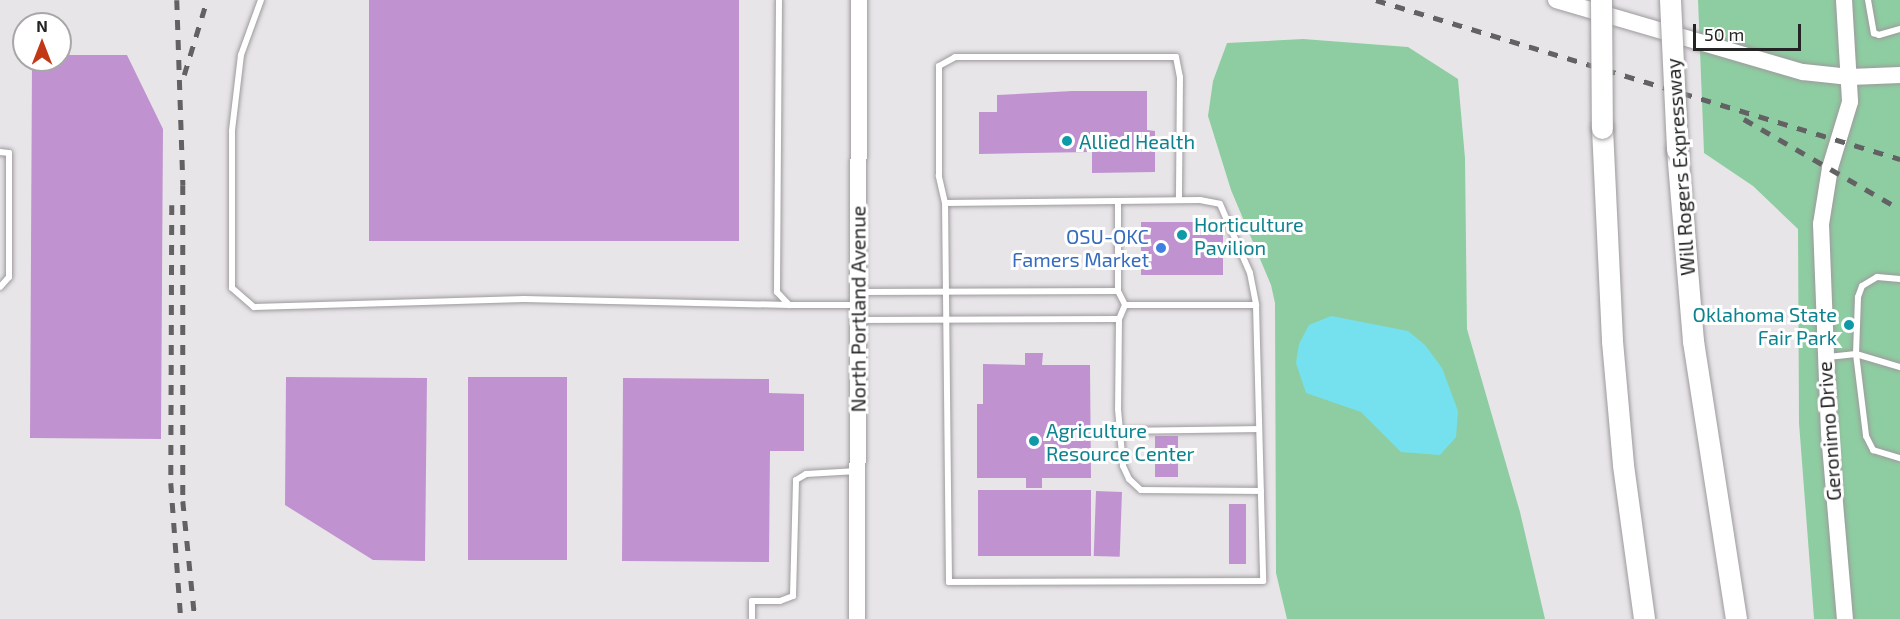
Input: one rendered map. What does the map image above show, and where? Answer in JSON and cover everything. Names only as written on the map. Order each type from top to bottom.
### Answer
[{"type":"highway","points":[[1601,0],[1602,128],[1612,341],[1623,465],[1644,619]]},
{"type":"highway","name":"Will Rogers Expressway","points":[[1670,0],[1677,150],[1693,341],[1737,619]]},
{"type":"street","name":"North Portland Avenue","points":[[857,619],[859,0]]},
{"type":"street","points":[[1556,0],[1788,68],[1850,77],[1900,75]]},
{"type":"street","name":"Geronimo Drive","points":[[1844,0],[1850,102],[1839,136],[1821,224],[1825,357],[1845,619]]},
{"type":"lane","points":[[261,0],[241,55],[232,130],[232,288],[254,308],[524,299],[858,306],[947,320],[1119,319]]},
{"type":"lane","points":[[779,0],[777,292],[789,305]]},
{"type":"lane","points":[[1868,0],[1874,33],[1879,35],[1900,29]]},
{"type":"lane","points":[[945,203],[1179,200],[1220,204],[1250,273],[1256,305],[1263,581],[949,582],[945,203],[939,176],[937,70],[944,61],[967,57],[1176,57],[1180,76],[1179,200]]},
{"type":"lane","points":[[0,152],[9,153],[9,277],[0,287]]},
{"type":"lane","points":[[1118,201],[1118,291],[1125,305],[1119,319],[1120,431],[1123,466],[1129,479],[1141,490],[1261,491]]},
{"type":"lane","points":[[1900,279],[1877,277],[1862,286],[1858,297],[1856,354],[1866,436],[1873,450],[1900,458]]},
{"type":"lane","points":[[858,306],[946,293],[1118,291]]},
{"type":"lane","points":[[1125,305],[1256,305]]},
{"type":"lane","points":[[1825,357],[1856,354],[1900,367]]},
{"type":"lane","points":[[1120,431],[1259,429]]},
{"type":"lane","points":[[752,619],[752,601],[780,601],[793,596],[796,480],[806,474],[857,471]]},
{"type":"green space","name":"Oklahoma State Fair Park","points":[[1698,0],[1900,0],[1900,619],[1814,619],[1799,423],[1798,229],[1753,186],[1704,153]]},
{"type":"green space","points":[[1303,39],[1408,47],[1458,79],[1465,158],[1467,329],[1520,512],[1545,619],[1287,619],[1276,573],[1275,303],[1271,285],[1231,190],[1208,116],[1213,81],[1227,43]]},
{"type":"water","points":[[1331,316],[1408,331],[1425,345],[1442,368],[1458,411],[1456,437],[1440,455],[1401,452],[1361,412],[1306,393],[1296,363],[1299,344],[1309,325]]},
{"type":"building","points":[[369,0],[739,0],[739,241],[369,241]]},
{"type":"building","points":[[72,55],[127,55],[163,129],[161,439],[30,438],[32,72],[72,72]]},
{"type":"building","name":"Allied Health","points":[[1072,91],[1147,91],[1147,130],[1155,131],[1155,172],[1092,173],[1092,152],[979,154],[979,112],[997,112],[997,95]]},
{"type":"building","name":"Horticulture Pavilion","points":[[1141,222],[1223,222],[1223,275],[1141,275]]},
{"type":"building","name":"Agriculture Resource Center","points":[[1025,353],[1043,353],[1042,365],[1090,365],[1091,478],[1042,478],[1042,488],[1026,488],[1026,478],[977,478],[977,404],[983,404],[983,364],[1025,365]]},
{"type":"building","points":[[286,377],[427,378],[425,561],[373,560],[285,505]]},
{"type":"building","points":[[468,377],[567,377],[567,560],[468,560]]},
{"type":"building","points":[[623,378],[769,379],[769,393],[804,394],[804,451],[770,451],[769,562],[622,561]]},
{"type":"building","points":[[1155,436],[1178,436],[1178,477],[1155,477]]},
{"type":"building","points":[[978,490],[1091,490],[1091,556],[978,556]]},
{"type":"building","points":[[1096,491],[1122,492],[1120,557],[1094,556]]},
{"type":"building","points":[[1229,504],[1246,504],[1246,564],[1229,564]]},
{"type":"railway","points":[[177,0],[183,185],[183,501],[195,619]]},
{"type":"railway","points":[[184,75],[207,0]]},
{"type":"railway","points":[[1376,0],[1900,159]]},
{"type":"railway","points":[[1744,119],[1900,209]]},
{"type":"railway","points":[[172,205],[171,483],[181,619]]},
{"type":"place","name":"Allied Health","points":[[1067,141]]},
{"type":"place","name":"Horticulture Pavilion","points":[[1182,235]]},
{"type":"place","name":"OSU-OKC Famers Market","points":[[1161,248]]},
{"type":"place","name":"Oklahoma State Fair Park","points":[[1849,325]]},
{"type":"place","name":"Agriculture Resource Center","points":[[1034,441]]}]
